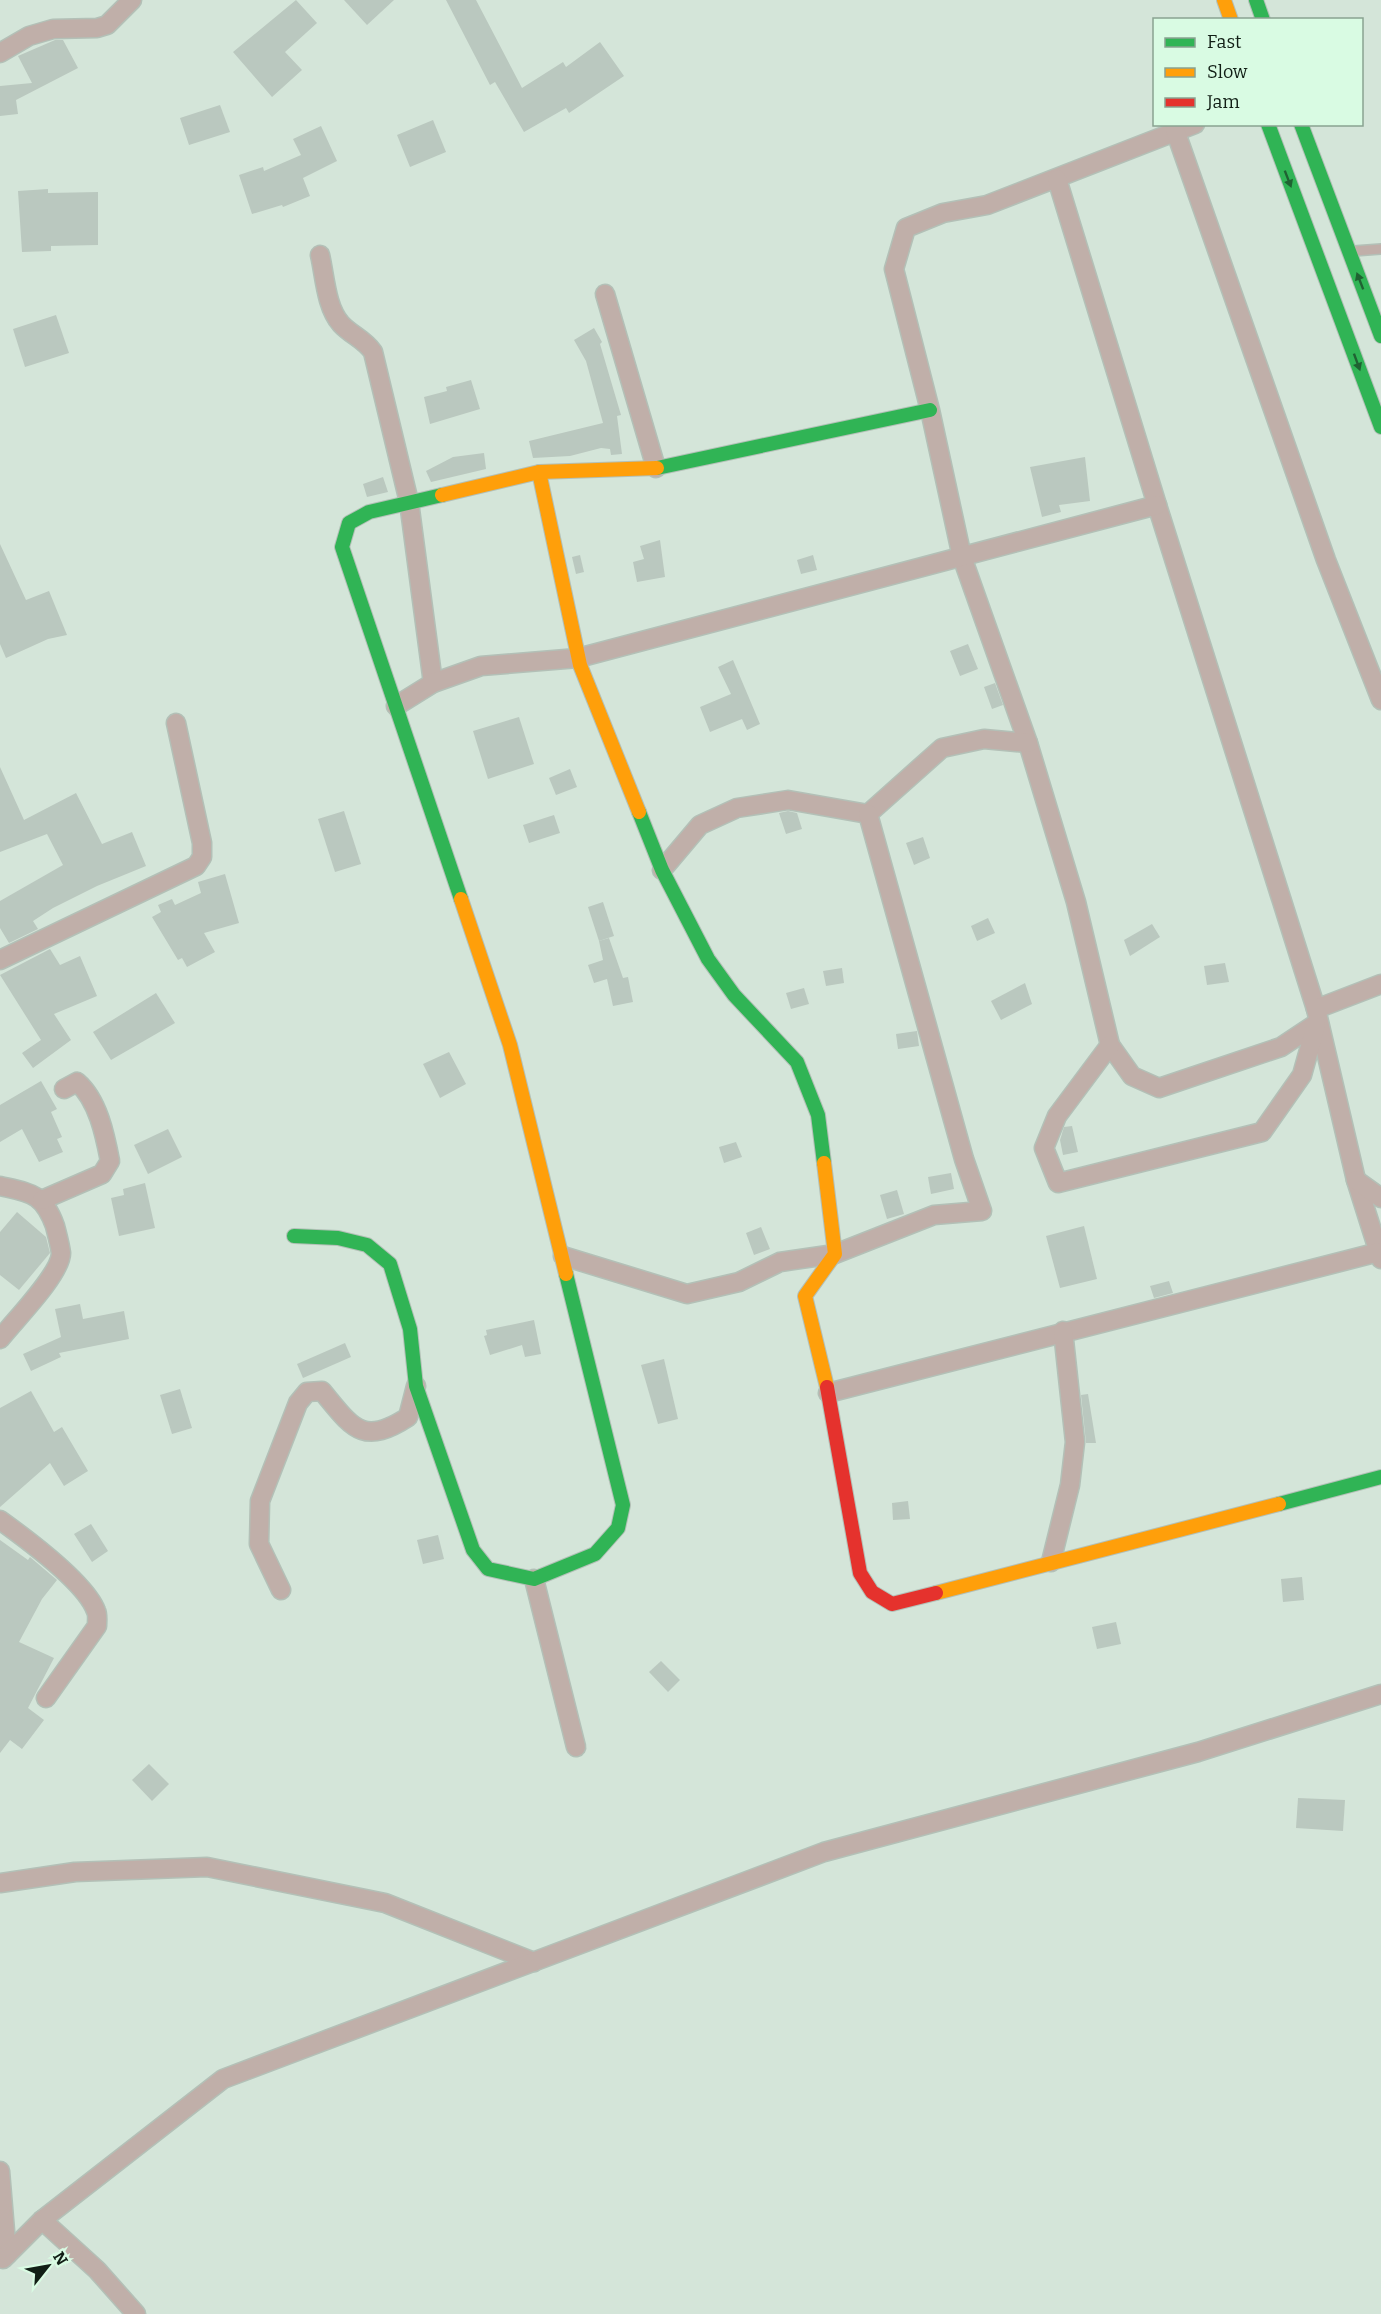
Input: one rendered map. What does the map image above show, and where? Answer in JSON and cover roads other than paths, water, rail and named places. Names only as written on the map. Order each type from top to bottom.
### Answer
[{"type":"street","points":[[0,53],[29,36],[53,29],[86,29],[107,25],[132,0]]},
{"type":"street","points":[[1224,0],[1230,18]]},
{"type":"street","points":[[1256,0],[1262,18]]},
{"type":"street","points":[[1188,126],[1058,179],[987,204],[943,213],[906,228],[894,269],[930,410],[962,557],[1028,743],[1076,902],[1110,1045],[1132,1076],[1159,1088],[1281,1047],[1316,1016],[1381,984]]},
{"type":"street","points":[[1269,126],[1381,427]]},
{"type":"street","points":[[1302,126],[1381,336]]},
{"type":"street","points":[[1175,130],[1326,560],[1381,700]]},
{"type":"street","points":[[828,1393],[1063,1331],[1380,1255],[1356,1180],[1316,1016],[1156,505],[1058,179]]},
{"type":"street","points":[[320,255],[333,312],[342,325],[364,340],[374,352],[409,502],[433,683]]},
{"type":"street","points":[[605,294],[656,468]]},
{"type":"street","points":[[294,1236],[338,1238],[367,1245],[390,1264],[410,1329],[416,1386],[473,1550],[488,1569],[534,1579],[595,1554],[618,1528],[623,1505],[510,1045],[342,547],[349,523],[369,512],[538,472],[656,468],[930,410]]},
{"type":"street","points":[[538,472],[578,658],[662,870],[708,959],[734,995],[797,1062],[818,1115],[835,1254],[805,1296],[828,1393],[860,1573],[872,1592],[892,1605],[1381,1477]]},
{"type":"street","points":[[396,706],[433,683],[481,666],[578,658],[1156,505]]},
{"type":"street","points":[[0,960],[196,867],[202,857],[202,843],[176,723]]},
{"type":"street","points":[[868,814],[942,748],[984,739],[1028,743]]},
{"type":"street","points":[[662,870],[700,825],[737,808],[788,800],[868,814]]},
{"type":"street","points":[[563,1256],[687,1294],[739,1282],[780,1262],[835,1254],[934,1215],[981,1211],[964,1159],[868,814]]},
{"type":"street","points":[[1110,1045],[1057,1116],[1044,1148],[1058,1183],[1262,1132],[1302,1075],[1316,1016]]},
{"type":"street","points":[[42,1200],[102,1174],[110,1161],[106,1140],[88,1092],[77,1082],[64,1089]]},
{"type":"street","points":[[1356,1180],[1381,1198]]},
{"type":"street","points":[[0,1186],[25,1191],[42,1200],[50,1214],[61,1255],[49,1281],[0,1339]]},
{"type":"street","points":[[1051,1562],[1070,1485],[1074,1442],[1063,1331]]},
{"type":"street","points":[[280,1590],[259,1544],[260,1501],[298,1403],[307,1392],[322,1391],[351,1427],[369,1432],[389,1430],[408,1417],[416,1386]]},
{"type":"street","points":[[0,1520],[40,1548],[86,1595],[96,1612],[97,1626],[46,1698]]},
{"type":"street","points":[[534,1579],[576,1747]]},
{"type":"street","points":[[4,2259],[42,2220],[223,2079],[824,1852],[1198,1752],[1381,1694]]},
{"type":"street","points":[[0,1883],[75,1872],[207,1867],[385,1903],[534,1962]]},
{"type":"street","points":[[0,2171],[4,2259]]},
{"type":"street","points":[[42,2220],[97,2270],[136,2314]]},
{"type":"lane","points":[[1349,252],[1381,249]]}]
